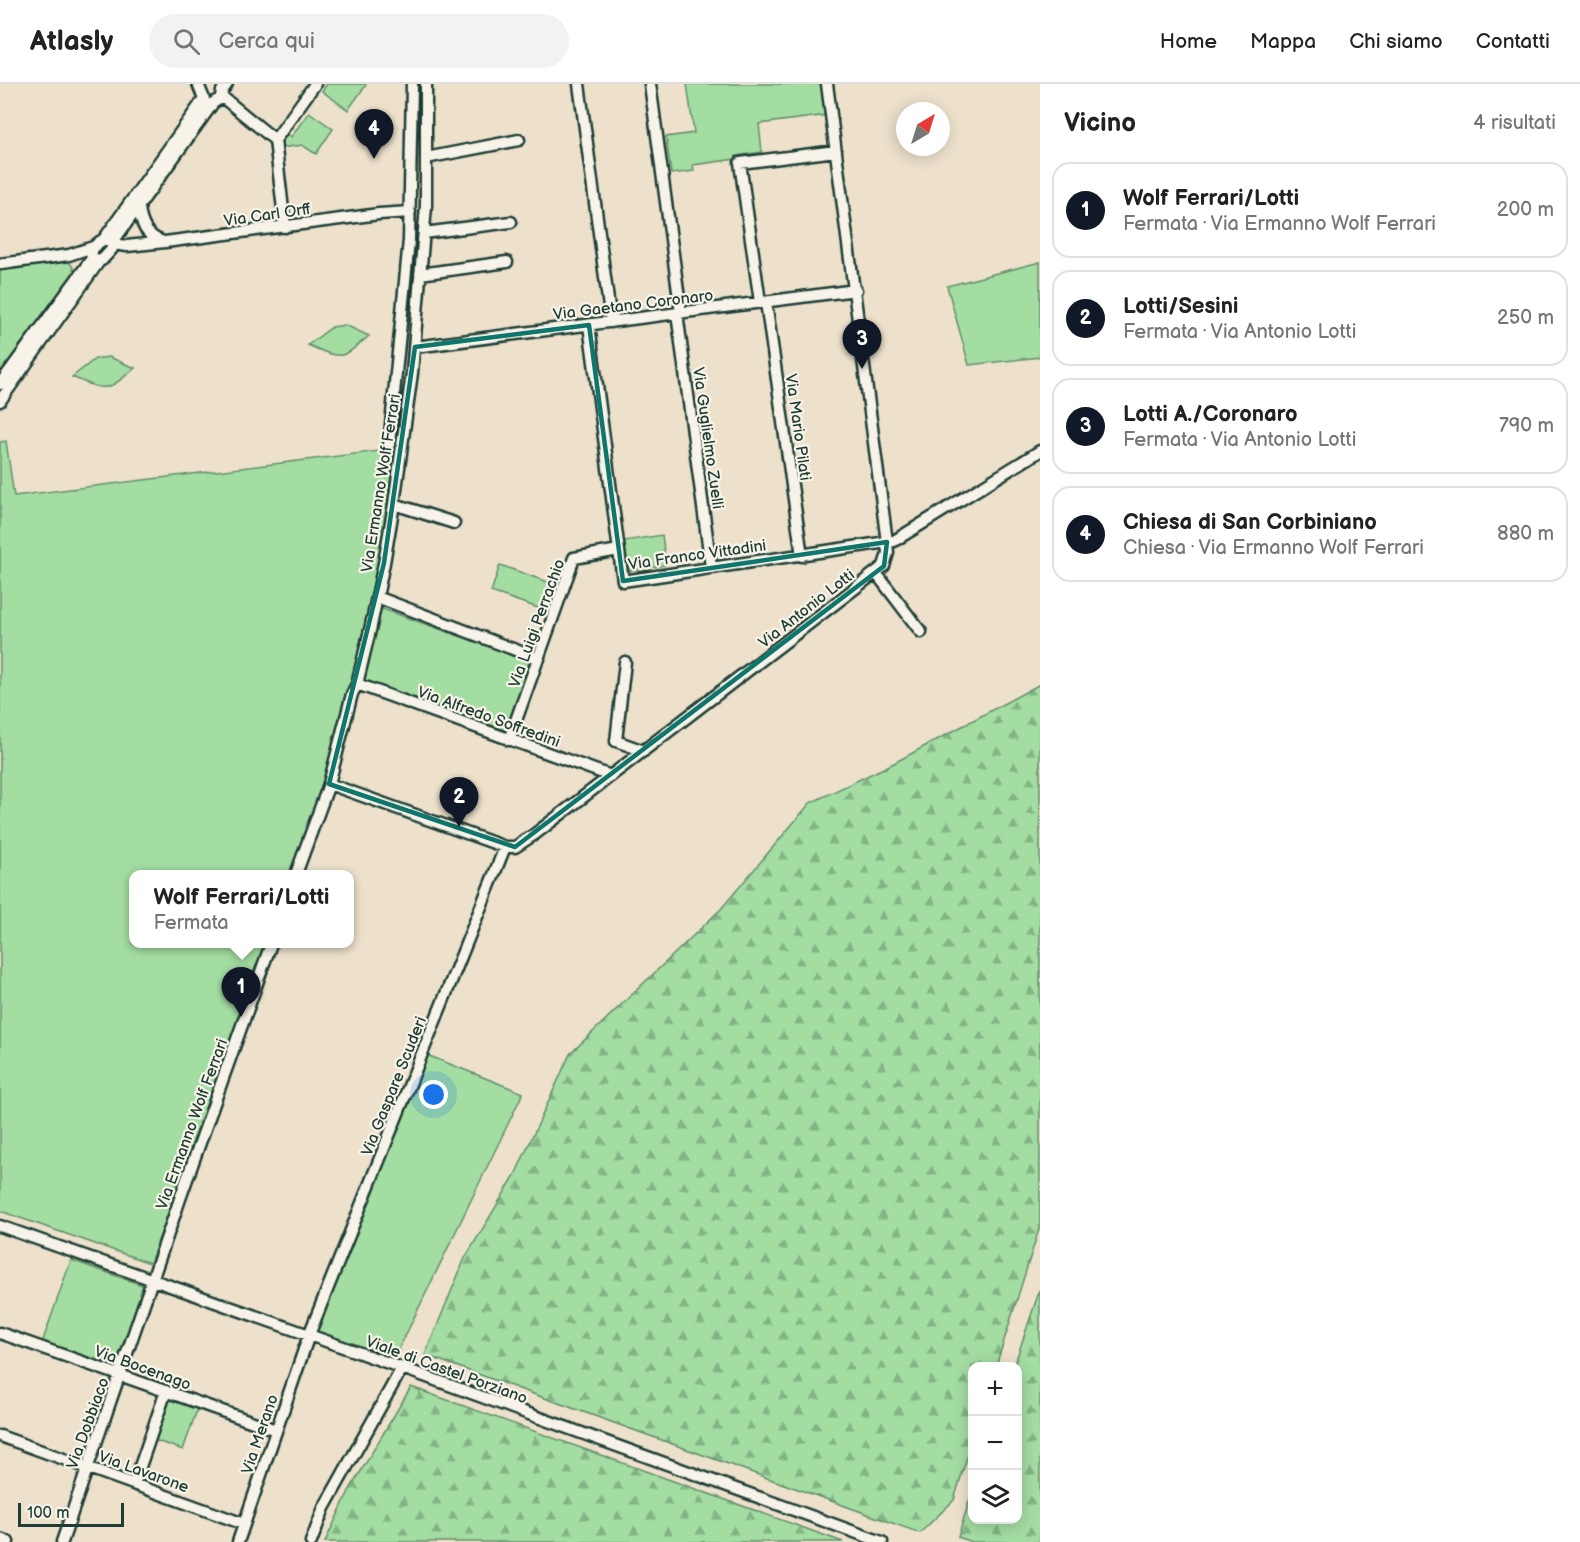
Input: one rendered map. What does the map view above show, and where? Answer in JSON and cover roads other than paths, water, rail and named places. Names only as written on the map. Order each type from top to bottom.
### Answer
[{"type":"street","points":[[285,227],[275,140],[315,84]]},
{"type":"street","name":"Via Ermanno Wolf Ferrari","points":[[389,445],[409,246],[411,84]]},
{"type":"street","name":"Via Ermanno Wolf Ferrari","points":[[297,870],[328,784],[352,694],[357,684],[377,597],[394,504],[415,347],[424,233],[426,84]]},
{"type":"street","points":[[579,84],[611,322]]},
{"type":"street","name":"Via Guglielmo Zuelli","points":[[650,84],[711,567]]},
{"type":"street","name":"Via Antonio Lotti","points":[[505,847],[515,847],[535,834],[876,573],[887,561],[888,542],[827,84]]},
{"type":"street","points":[[213,91],[275,140]]},
{"type":"street","points":[[0,384],[76,278],[139,206],[213,91]]},
{"type":"street","points":[[0,401],[213,91]]},
{"type":"street","points":[[426,158],[519,140]]},
{"type":"street","name":"Via Mario Pilati","points":[[802,555],[740,163],[836,152]]},
{"type":"street","points":[[139,206],[141,220],[148,232],[152,237],[165,242]]},
{"type":"street","name":"Via Carl Orff","points":[[0,264],[379,213],[410,212]]},
{"type":"street","points":[[424,233],[511,222]]},
{"type":"street","points":[[74,254],[78,263],[76,278]]},
{"type":"street","points":[[420,274],[507,262]]},
{"type":"street","name":"Via Gaetano Coronaro","points":[[415,347],[856,290]]},
{"type":"street","name":"Via Franco Vittadini","points":[[589,325],[623,581],[894,541],[1039,454]]},
{"type":"street","points":[[394,504],[454,523]]},
{"type":"street","name":"Via Luigi Perrachio","points":[[509,740],[574,558],[619,550]]},
{"type":"street","points":[[876,573],[921,632]]},
{"type":"street","points":[[377,597],[539,659]]},
{"type":"street","points":[[625,662],[616,741],[644,751]]},
{"type":"street","name":"Via Alfredo Soffredini","points":[[357,684],[611,776]]},
{"type":"street","points":[[328,784],[505,847]]},
{"type":"street","name":"Via Gaspare Scuderi","points":[[309,1335],[505,847]]},
{"type":"street","name":"Via Ermanno Wolf Ferrari","points":[[152,1280],[270,948]]},
{"type":"street","name":"Viale di Castel Porziano","points":[[0,1226],[402,1368],[882,1542]]},
{"type":"street","name":"Via Dobbiaco","points":[[62,1542],[152,1280]]},
{"type":"street","name":"Via Bocenago","points":[[0,1333],[276,1430]]},
{"type":"street","name":"Via Merano","points":[[238,1542],[309,1335]]},
{"type":"street","points":[[311,1542],[324,1508],[402,1368]]},
{"type":"street","points":[[134,1484],[166,1391]]},
{"type":"street","name":"Via Lavarone","points":[[0,1436],[244,1524]]},
{"type":"street","points":[[0,1539],[8,1542]]},
{"type":"place","name":"Chiesa di San Corbiniano","points":[[374,159]]},
{"type":"place","name":"Lotti A./Coronaro","points":[[862,369]]},
{"type":"place","name":"Lotti/Sesini","points":[[459,827]]},
{"type":"place","name":"Wolf Ferrari/Lotti","points":[[241,1017]]}]
